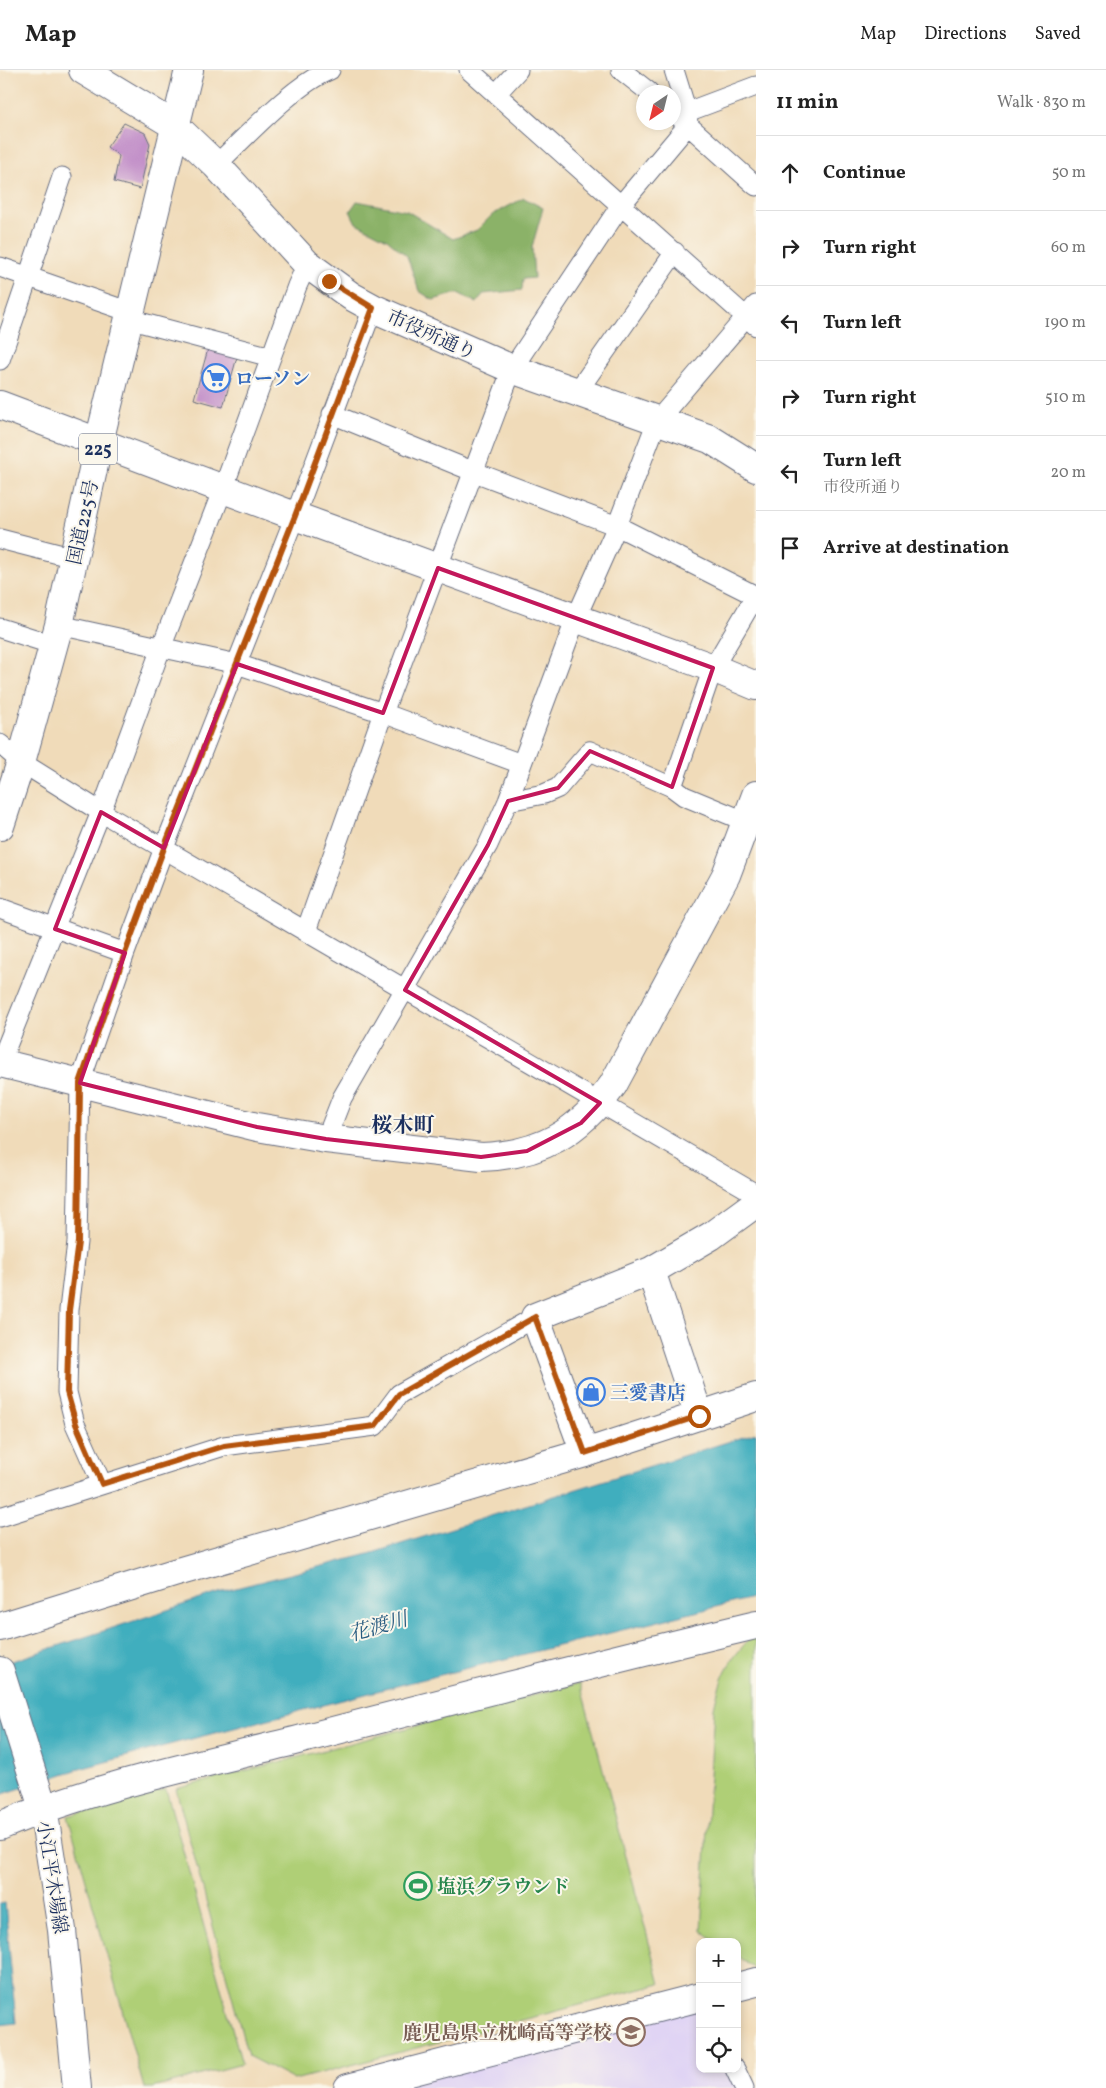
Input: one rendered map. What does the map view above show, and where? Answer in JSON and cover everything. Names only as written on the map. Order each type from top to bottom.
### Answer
[{"type":"main road","name":"市役所通り","points":[[83,70],[174,125],[216,165],[308,264],[351,296],[373,308],[512,369],[710,439],[732,451],[756,468]]},
{"type":"main road","name":"国道225号","points":[[0,826],[21,762],[57,635],[99,442],[174,125],[189,70]]},
{"type":"main road","points":[[0,404],[295,516],[714,668],[756,686]]},
{"type":"main road","points":[[0,1063],[257,1127],[326,1140],[482,1157],[505,1156],[550,1142],[581,1123],[613,1086],[726,875],[756,795]]},
{"type":"main road","points":[[585,1453],[535,1317],[652,1271],[711,1236],[756,1203]]},
{"type":"main road","points":[[652,1271],[699,1416]]},
{"type":"main road","points":[[0,1627],[174,1573],[585,1453],[756,1397]]},
{"type":"main road","points":[[0,1826],[40,1798],[172,1772],[629,1655],[756,1625]]},
{"type":"main road","name":"小江平木場線","points":[[0,1671],[40,1798],[62,1930],[77,2088]]},
{"type":"main road","points":[[741,1986],[756,1982]]},
{"type":"main road","points":[[348,2088],[696,1998]]},
{"type":"street","points":[[216,165],[284,102],[319,74],[330,70]]},
{"type":"street","points":[[326,1140],[342,1098],[488,844],[508,800],[576,618],[617,526],[657,421],[753,316],[675,252],[469,70]]},
{"type":"street","points":[[496,94],[518,70]]},
{"type":"street","points":[[621,70],[641,85]]},
{"type":"street","points":[[674,70],[683,116],[756,186]]},
{"type":"street","points":[[306,931],[383,713],[438,568],[472,471],[512,369],[621,205],[683,116],[756,86]]},
{"type":"street","points":[[0,360],[62,176]]},
{"type":"street","points":[[577,392],[675,252]]},
{"type":"street","points":[[0,1063],[55,929],[161,648],[224,489],[297,286],[308,264]]},
{"type":"street","points":[[0,267],[29,276],[129,315],[271,357]]},
{"type":"street","points":[[102,1484],[79,1434],[67,1392],[69,1310],[78,1242],[80,1083],[164,848],[295,516],[373,308]]},
{"type":"street","points":[[332,414],[472,471],[617,526],[756,596],[714,668],[672,787]]},
{"type":"street","points":[[0,539],[74,558]]},
{"type":"street","points":[[0,628],[161,648],[236,664],[383,713],[521,764]]},
{"type":"street","points":[[0,744],[21,762],[100,812],[756,1194]]},
{"type":"street","points":[[508,800],[544,794],[558,788],[590,751],[672,787],[684,796],[747,822]]},
{"type":"street","points":[[0,908],[125,953]]},
{"type":"street","points":[[0,1517],[224,1446],[375,1426],[399,1394],[535,1317]]},
{"type":"street","points":[[737,2073],[744,2088]]},
{"type":"highlighted area","points":[[438,568],[713,668],[672,787],[590,751],[558,788],[508,801],[488,845],[405,990],[600,1103],[581,1123],[527,1151],[481,1157],[326,1139],[257,1127],[80,1083],[125,953],[55,929],[101,812],[164,848],[237,664],[383,713]]},
{"type":"shaded area","name":"鹿児島県立枕崎高等学校","points":[[696,1998],[696,2073],[737,2073],[744,2088],[348,2088]]},
{"type":"green space","points":[[524,198],[543,208],[532,247],[534,278],[523,279],[522,290],[483,294],[477,303],[458,293],[433,300],[419,291],[407,256],[387,239],[356,223],[350,211],[357,201],[407,211],[453,239],[477,230],[492,215]]},
{"type":"green space","points":[[756,1634],[756,1970],[741,1959],[741,1938],[712,1938],[701,1930],[714,1708],[727,1668],[753,1635]]},
{"type":"green space","name":"塩浜グラウンド","points":[[580,1683],[660,1984],[294,2080],[248,2056],[176,1789]]},
{"type":"green space","points":[[166,1789],[242,2064],[153,2088],[144,2088],[68,1816]]},
{"type":"water","name":"花渡川","points":[[756,1433],[756,1597],[416,1681],[176,1743],[76,1770],[0,1795],[0,1665],[228,1590],[369,1554]]},
{"type":"water","points":[[5,1903],[16,2023],[0,2025],[0,1904]]},
{"type":"building","points":[[124,123],[145,133],[150,144],[140,189],[114,182],[119,156],[107,147]]},
{"type":"building","name":"ローソン","points":[[208,349],[237,357],[223,407],[194,399]]},
{"type":"place","name":"ローソン","points":[[216,378]]},
{"type":"place","name":"三愛書店","points":[[591,1392]]},
{"type":"place","name":"塩浜グラウンド","points":[[418,1886]]},
{"type":"place","name":"鹿児島県立枕崎高等学校","points":[[631,2032]]},
{"type":"district","name":"桜木町","points":[[403,1125]]},
{"type":"route","points":[[329,281],[373,308],[295,516],[164,848],[80,1083],[78,1242],[69,1310],[67,1392],[76,1424],[86,1452],[102,1484],[224,1446],[375,1426],[399,1394],[535,1317],[585,1453],[699,1416]]}]
